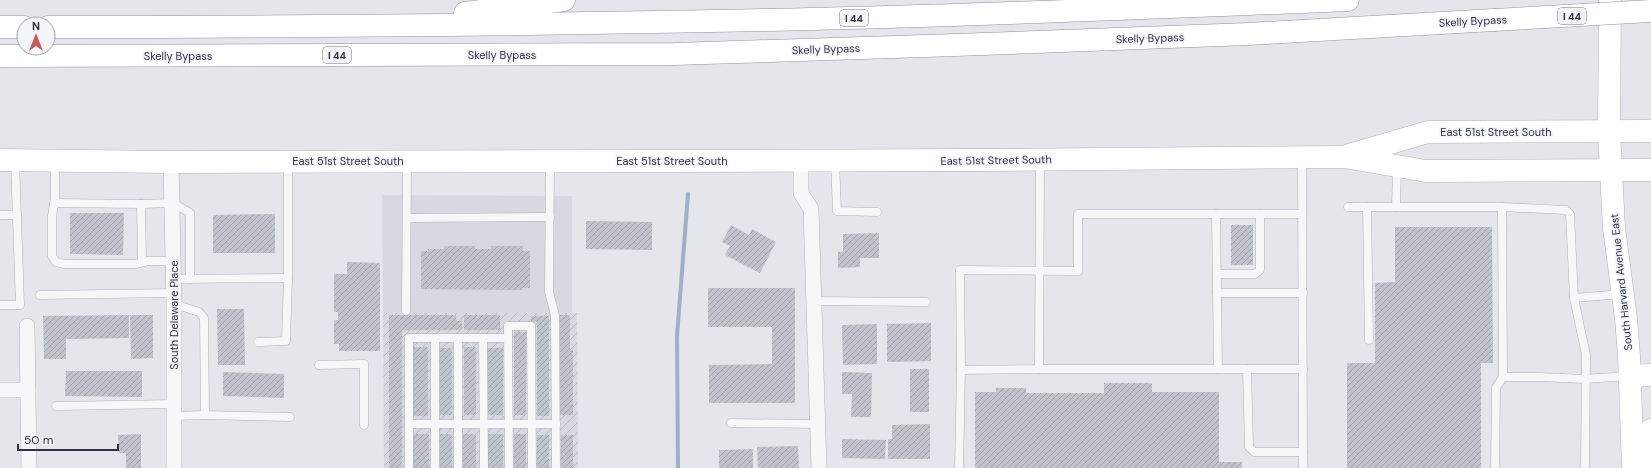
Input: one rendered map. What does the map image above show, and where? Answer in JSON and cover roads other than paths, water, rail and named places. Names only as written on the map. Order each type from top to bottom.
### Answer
[{"type":"main road","points":[[360,26],[564,0]]},
{"type":"main road","name":"I 44","points":[[56,27],[360,26],[758,20],[964,15],[1348,0]]},
{"type":"main road","name":"South Harvard Avenue East","points":[[1610,0],[1609,132],[1614,228],[1627,326],[1633,468]]},
{"type":"main road","name":"Skelly Bypass","points":[[0,56],[674,54],[949,46],[1248,34],[1651,11]]},
{"type":"main road","points":[[0,27],[16,27]]},
{"type":"main road","name":"East 51st Street South","points":[[1344,157],[1428,132],[1651,131]]},
{"type":"main road","name":"East 51st Street South","points":[[8,160],[288,162],[1040,160],[1344,157],[1426,170],[1651,170]]},
{"type":"main road","points":[[1630,376],[1651,375]]},
{"type":"main road","points":[[1645,468],[1651,430]]},
{"type":"street","points":[[801,160],[801,193],[811,209],[819,468]]},
{"type":"street","name":"South Delaware Place","points":[[171,162],[174,261],[174,468]]},
{"type":"street","points":[[27,326],[29,468]]},
{"type":"street","points":[[0,390],[28,390]]},
{"type":"lane","points":[[1302,157],[1303,468]]},
{"type":"lane","points":[[0,305],[20,305],[17,215],[8,160]]},
{"type":"lane","points":[[836,160],[837,211],[877,212]]},
{"type":"lane","points":[[1039,369],[1041,270],[1040,160]]},
{"type":"lane","points":[[55,161],[54,203],[52,216],[52,256],[56,262],[64,264],[134,264],[142,262],[174,261]]},
{"type":"lane","points":[[406,311],[407,161]]},
{"type":"lane","points":[[550,161],[549,292],[555,314],[556,468]]},
{"type":"lane","points":[[258,342],[286,341],[288,278],[288,162]]},
{"type":"lane","points":[[1396,207],[1397,166]]},
{"type":"lane","points":[[54,203],[173,204],[190,213],[190,279]]},
{"type":"lane","points":[[141,204],[142,262]]},
{"type":"lane","points":[[1348,207],[1502,207],[1566,210],[1570,214],[1574,298],[1586,355],[1584,379],[1586,468]]},
{"type":"lane","points":[[1367,207],[1369,340]]},
{"type":"lane","points":[[1495,468],[1496,388],[1503,377],[1502,207]]},
{"type":"lane","points":[[958,468],[961,370],[960,270],[1078,271],[1078,214],[1302,214]]},
{"type":"lane","points":[[1216,214],[1218,369]]},
{"type":"lane","points":[[1217,274],[1255,274],[1260,270],[1260,214]]},
{"type":"lane","points":[[0,215],[17,215]]},
{"type":"lane","points":[[407,218],[550,217]]},
{"type":"lane","points":[[40,295],[174,292],[190,279],[288,278]]},
{"type":"lane","points":[[174,292],[199,312],[204,318],[205,414]]},
{"type":"lane","points":[[1217,293],[1303,293]]},
{"type":"lane","points":[[1574,298],[1622,294]]},
{"type":"lane","points":[[815,301],[926,302]]},
{"type":"lane","points":[[509,468],[508,326],[531,326],[532,468]]},
{"type":"lane","points":[[409,468],[408,338],[508,338]]},
{"type":"lane","points":[[434,338],[435,468]]},
{"type":"lane","points":[[458,338],[458,468]]},
{"type":"lane","points":[[483,338],[484,468]]},
{"type":"lane","points":[[319,365],[364,364],[364,425]]},
{"type":"lane","points":[[1247,369],[1250,447],[1254,452],[1303,452]]},
{"type":"lane","points":[[961,370],[1303,369]]},
{"type":"lane","points":[[1503,377],[1584,379],[1630,376]]},
{"type":"lane","points":[[56,406],[174,410],[205,414],[290,417]]},
{"type":"lane","points":[[731,423],[818,424]]},
{"type":"lane","points":[[409,424],[556,424]]},
{"type":"waterway","points":[[678,468],[677,336],[688,194]]}]
